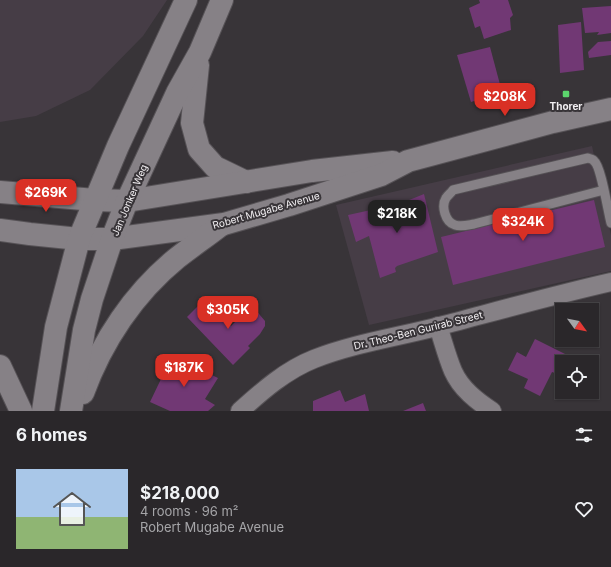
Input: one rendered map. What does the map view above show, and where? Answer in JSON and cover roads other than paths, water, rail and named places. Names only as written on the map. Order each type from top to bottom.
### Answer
[{"type":"main road","points":[[43,411],[56,327],[79,239],[118,146],[186,0]]},
{"type":"main road","name":"Jan Jonker Weg","points":[[71,411],[84,330],[92,299],[112,239],[127,201],[177,93],[200,52],[222,0]]},
{"type":"main road","points":[[200,52],[192,123],[199,149],[215,166],[246,182]]},
{"type":"main road","name":"Robert Mugabe Avenue","points":[[0,192],[95,200],[127,201],[319,170],[408,161],[554,122],[611,109]]},
{"type":"main road","name":"Robert Mugabe Avenue","points":[[0,230],[79,239],[112,239],[224,224],[289,205],[381,175],[408,161]]},
{"type":"main road","points":[[78,411],[91,371],[107,340],[127,311],[152,282],[176,259],[224,224]]},
{"type":"main road","points":[[0,366],[21,411]]},
{"type":"street","name":"Dr. Theo-Ben Gurirab Street","points":[[240,411],[256,396],[285,375],[313,360],[360,344],[438,326],[555,295],[611,282]]},
{"type":"street","points":[[438,326],[454,371],[461,383],[477,400],[492,411]]},
{"type":"lane","points":[[604,190],[468,226],[453,225],[445,216],[444,206],[446,198],[453,190],[588,158],[594,160],[598,166],[604,190],[611,223]]},
{"type":"place","name":"Thorer","points":[[566,94]]}]
